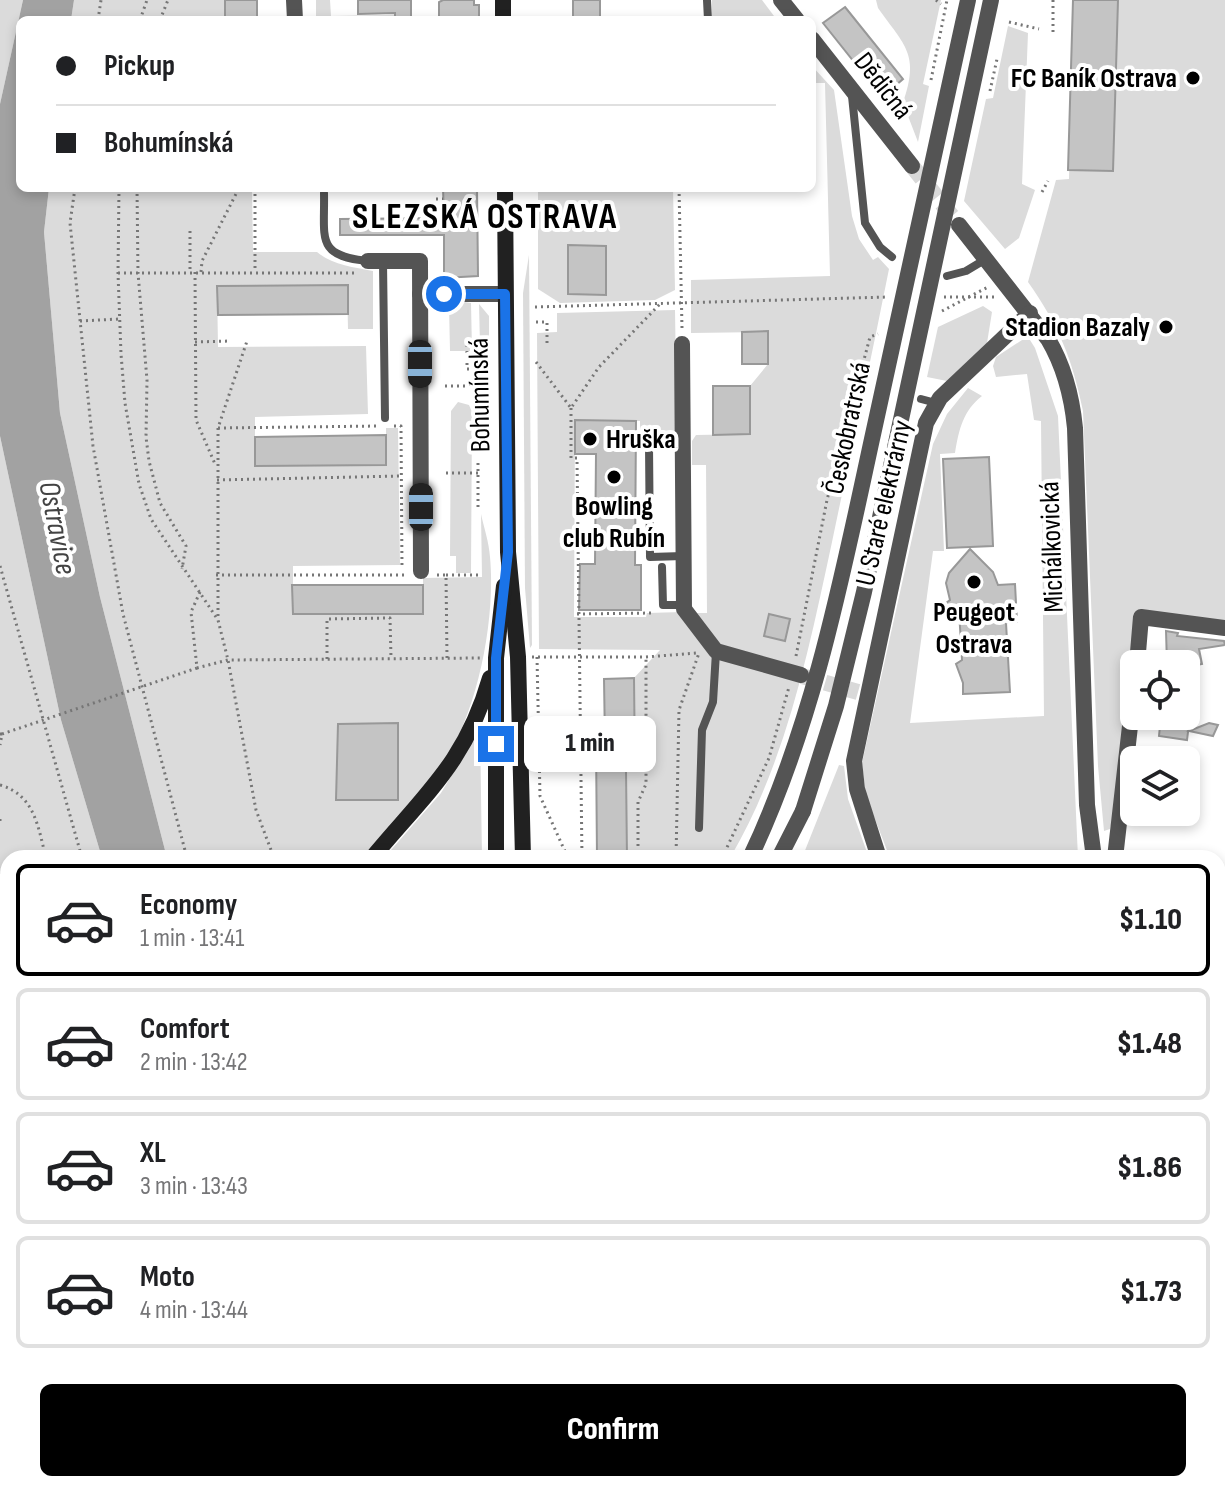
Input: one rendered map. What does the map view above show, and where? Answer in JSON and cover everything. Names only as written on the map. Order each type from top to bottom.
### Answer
[{"type":"main road","name":"Bohumínská","points":[[505,192],[508,552],[518,657],[523,850]]},
{"type":"main road","name":"Bohumínská","points":[[496,850],[496,658],[508,552]]},
{"type":"main road","points":[[379,850],[445,774],[465,743],[482,706],[496,658]]},
{"type":"street","points":[[781,0],[794,16]]},
{"type":"street","name":"Českobratrská","points":[[754,850],[775,805],[811,700],[840,584],[968,0]]},
{"type":"street","name":"Českobratrská","points":[[783,850],[803,811],[836,706],[864,592],[991,0]]},
{"type":"street","name":"Dědičná","points":[[816,44],[912,166]]},
{"type":"street","points":[[959,225],[986,259]]},
{"type":"street","name":"Michálkovická","points":[[986,259],[1030,313],[1058,358],[1074,417],[1087,805],[1093,850]]},
{"type":"street","name":"Bohumínská","points":[[378,265],[420,261],[421,573]]},
{"type":"street","points":[[420,294],[505,294]]},
{"type":"street","name":"U Staré elektrárny","points":[[876,850],[860,804],[854,761],[864,694],[929,401],[1030,313]]},
{"type":"street","points":[[682,344],[684,609],[708,652],[797,674]]},
{"type":"street","points":[[1138,650],[1141,617],[1225,628]]},
{"type":"street","points":[[1116,850],[1130,730]]},
{"type":"street","points":[[794,850],[803,811]]},
{"type":"lane","points":[[851,87],[865,223],[880,247],[892,257]]},
{"type":"lane","name":"Bohumínská","points":[[324,193],[325,241],[329,251],[345,259],[378,265]]},
{"type":"lane","points":[[947,276],[966,271],[986,259]]},
{"type":"lane","points":[[378,265],[385,418]]},
{"type":"lane","points":[[684,444],[649,445],[650,557],[684,556]]},
{"type":"lane","points":[[662,567],[663,605],[684,605]]},
{"type":"lane","points":[[699,828],[702,730],[713,702],[708,652]]},
{"type":"path","points":[[931,80],[947,0]]},
{"type":"path","points":[[1053,0],[1053,36]]},
{"type":"path","points":[[1009,22],[1039,29]]},
{"type":"path","points":[[1042,192],[1048,181]]},
{"type":"path","points":[[74,192],[70,223],[93,446],[123,614],[185,850]]},
{"type":"path","points":[[119,192],[119,319],[125,403],[139,484],[151,519],[218,620]]},
{"type":"path","points":[[137,192],[138,273],[147,380],[146,437],[149,461],[165,515],[186,546],[182,569]]},
{"type":"path","points":[[201,272],[202,261],[237,192]]},
{"type":"path","points":[[255,192],[255,272]]},
{"type":"path","points":[[679,192],[682,344]]},
{"type":"path","points":[[436,199],[443,199]]},
{"type":"path","points":[[190,231],[196,420],[217,468]]},
{"type":"path","points":[[118,273],[255,272],[378,265]]},
{"type":"path","points":[[535,307],[876,297]]},
{"type":"path","points":[[582,850],[577,458],[571,458],[571,408],[599,367],[660,304]]},
{"type":"path","points":[[80,321],[119,319]]},
{"type":"path","points":[[536,322],[547,322],[547,345]]},
{"type":"path","points":[[195,342],[231,341]]},
{"type":"path","points":[[247,341],[218,428],[218,620],[256,810],[271,850]]},
{"type":"path","points":[[467,345],[467,369],[477,369]]},
{"type":"path","points":[[536,362],[571,408]]},
{"type":"path","points":[[445,386],[477,386]]},
{"type":"path","points":[[295,420],[295,427]]},
{"type":"path","points":[[218,428],[401,426],[402,569]]},
{"type":"path","points":[[478,463],[478,510]]},
{"type":"path","points":[[446,473],[478,473]]},
{"type":"path","points":[[217,480],[421,476]]},
{"type":"path","points":[[0,566],[80,850]]},
{"type":"path","points":[[335,569],[335,576]]},
{"type":"path","points":[[216,575],[480,575]]},
{"type":"path","points":[[446,575],[447,658]]},
{"type":"path","points":[[197,668],[192,607],[200,592]]},
{"type":"path","points":[[577,614],[655,613]]},
{"type":"path","points":[[327,659],[327,619],[390,618],[391,658]]},
{"type":"path","points":[[547,657],[646,657],[708,652]]},
{"type":"path","points":[[676,850],[679,710],[708,652]]},
{"type":"path","points":[[537,657],[540,796],[564,850]]},
{"type":"path","points":[[638,850],[638,802],[646,784],[646,657]]},
{"type":"path","points":[[0,745],[1,732],[228,660],[470,658]]},
{"type":"path","points":[[726,850],[769,758],[797,674]]},
{"type":"path","points":[[0,785],[20,793],[33,809],[44,850]]},
{"type":"path","points":[[0,819],[0,825]]},
{"type":"shaded area","points":[[0,0],[23,0],[19,16],[16,16],[16,32],[0,104]]},
{"type":"shaded area","points":[[74,0],[225,0],[225,16],[72,16]]},
{"type":"shaded area","points":[[316,0],[330,0],[331,16],[316,16]]},
{"type":"shaded area","points":[[712,0],[762,0],[774,16],[712,16]]},
{"type":"shaded area","points":[[876,0],[941,0],[923,84],[929,86],[918,142],[903,103],[910,61]]},
{"type":"shaded area","name":"Stadion Bazaly","points":[[1073,0],[1225,0],[1225,628],[1135,617],[1131,650],[1120,650],[1120,730],[1123,730],[1114,814],[1110,829],[1104,831],[1098,766],[1083,411],[1063,343],[1028,282],[1056,180],[1069,179]]},
{"type":"shaded area","points":[[1008,26],[1028,33],[1022,184],[1035,190],[1019,238],[1005,249],[964,201],[986,99],[993,98]]},
{"type":"shaded area","points":[[816,70],[834,90],[852,216],[859,239],[873,260],[878,257],[889,269],[814,623],[781,744],[750,822],[734,850],[627,850],[626,770],[635,770],[634,678],[660,650],[539,649],[537,333],[557,332],[557,313],[675,310],[677,441],[640,441],[640,421],[575,421],[574,617],[646,617],[647,613],[683,612],[689,620],[697,613],[707,613],[706,465],[692,465],[692,441],[696,435],[750,434],[750,386],[768,364],[768,332],[691,333],[691,280],[830,276],[825,83],[816,83]]},
{"type":"shaded area","points":[[49,192],[252,192],[253,252],[317,252],[336,263],[373,271],[373,329],[348,329],[347,285],[217,286],[218,347],[366,346],[368,414],[255,417],[255,466],[386,465],[386,428],[398,428],[400,565],[293,566],[293,614],[423,614],[423,578],[482,577],[481,514],[489,551],[490,610],[487,638],[473,696],[464,723],[439,769],[369,850],[165,850],[100,597],[60,413],[44,232]]},
{"type":"shaded area","points":[[538,192],[673,192],[675,290],[655,300],[560,303],[538,289]]},
{"type":"shaded area","points":[[529,255],[530,648],[525,588],[523,293]]},
{"type":"shaded area","points":[[471,303],[472,351],[450,351],[449,305]]},
{"type":"shaded area","points":[[479,304],[489,316],[481,387]]},
{"type":"shaded area","points":[[983,306],[992,312],[987,343],[947,381],[927,377],[938,327]]},
{"type":"shaded area","points":[[1022,340],[1030,340],[1058,416],[1078,850],[887,850],[866,796],[862,763],[933,444],[947,414],[968,388],[982,396],[963,421],[955,453],[940,454],[944,551],[933,551],[910,723],[1044,716],[1041,421],[1034,420],[1027,374],[996,377],[993,366],[996,357]]},
{"type":"shaded area","points":[[458,402],[469,405],[472,412],[471,573],[456,573],[456,556],[450,556],[451,411]]},
{"type":"shaded area","points":[[0,436],[61,720],[100,850],[0,850]]},
{"type":"shaded area","points":[[480,728],[482,850],[391,850],[441,793]]},
{"type":"shaded area","points":[[839,765],[844,766],[848,799],[866,850],[805,850]]},
{"type":"water","points":[[23,0],[74,0],[72,16],[19,16]]},
{"type":"water","name":"Ostravice","points":[[16,32],[16,192],[49,192],[44,232],[60,413],[100,597],[165,850],[100,850],[61,720],[0,436],[0,104]]},
{"type":"building","points":[[225,0],[257,0],[257,16],[225,16]]},
{"type":"building","points":[[358,0],[411,0],[411,16],[358,14]]},
{"type":"building","points":[[474,0],[474,5],[479,5],[479,16],[439,16],[439,2]]},
{"type":"building","points":[[573,0],[600,0],[600,16],[573,16]]},
{"type":"building","points":[[1073,0],[1118,0],[1113,171],[1068,170]]},
{"type":"building","points":[[845,7],[903,79],[882,97],[823,23]]},
{"type":"building","points":[[443,192],[477,192],[478,276],[444,278],[444,235],[340,235],[340,219],[444,218]]},
{"type":"building","points":[[568,245],[606,246],[606,295],[568,294]]},
{"type":"building","points":[[348,285],[348,314],[218,315],[217,286]]},
{"type":"building","points":[[768,331],[768,364],[742,364],[742,332]]},
{"type":"building","points":[[713,386],[750,386],[750,434],[713,435]]},
{"type":"building","points":[[575,420],[636,421],[635,565],[641,565],[641,610],[579,610],[580,564],[595,564],[596,454],[575,454]]},
{"type":"building","points":[[386,435],[386,465],[255,466],[255,437]]},
{"type":"building","points":[[989,457],[993,546],[947,548],[943,459]]},
{"type":"building","points":[[970,549],[993,572],[998,585],[1015,584],[1017,622],[1006,623],[1010,692],[963,694],[963,683],[956,664],[962,660],[959,611],[946,603],[950,600],[946,583],[949,573]]},
{"type":"building","points":[[292,585],[423,585],[423,614],[293,614]]},
{"type":"building","points":[[769,614],[790,619],[785,641],[764,636]]},
{"type":"building","points":[[1166,631],[1178,633],[1177,636],[1224,641],[1225,645],[1199,650],[1167,650]]},
{"type":"building","points":[[634,678],[635,770],[626,770],[627,850],[597,850],[596,743],[605,743],[604,679]]},
{"type":"building","points":[[398,723],[398,800],[336,800],[338,724]]},
{"type":"building","points":[[1209,723],[1218,725],[1213,736],[1189,731],[1200,730],[1200,727]]},
{"type":"building","points":[[1160,730],[1188,730],[1187,740],[1159,736]]},
{"type":"tunnel","points":[[912,166],[959,225]]},
{"type":"tunnel","points":[[802,676],[858,692]]},
{"type":"place","name":"FC Baník Ostrava","points":[[1193,78]]},
{"type":"place","name":"Stadion Bazaly","points":[[1166,327]]},
{"type":"place","name":"Hruška","points":[[590,439]]},
{"type":"place","name":"Bowling club Rubín","points":[[614,477]]},
{"type":"place","name":"Peugeot Ostrava","points":[[974,582]]},
{"type":"district","name":"SLEZSKÁ OSTRAVA","points":[[485,217]]},
{"type":"route","points":[[444,294],[505,294],[508,552],[496,658],[496,744]]}]
